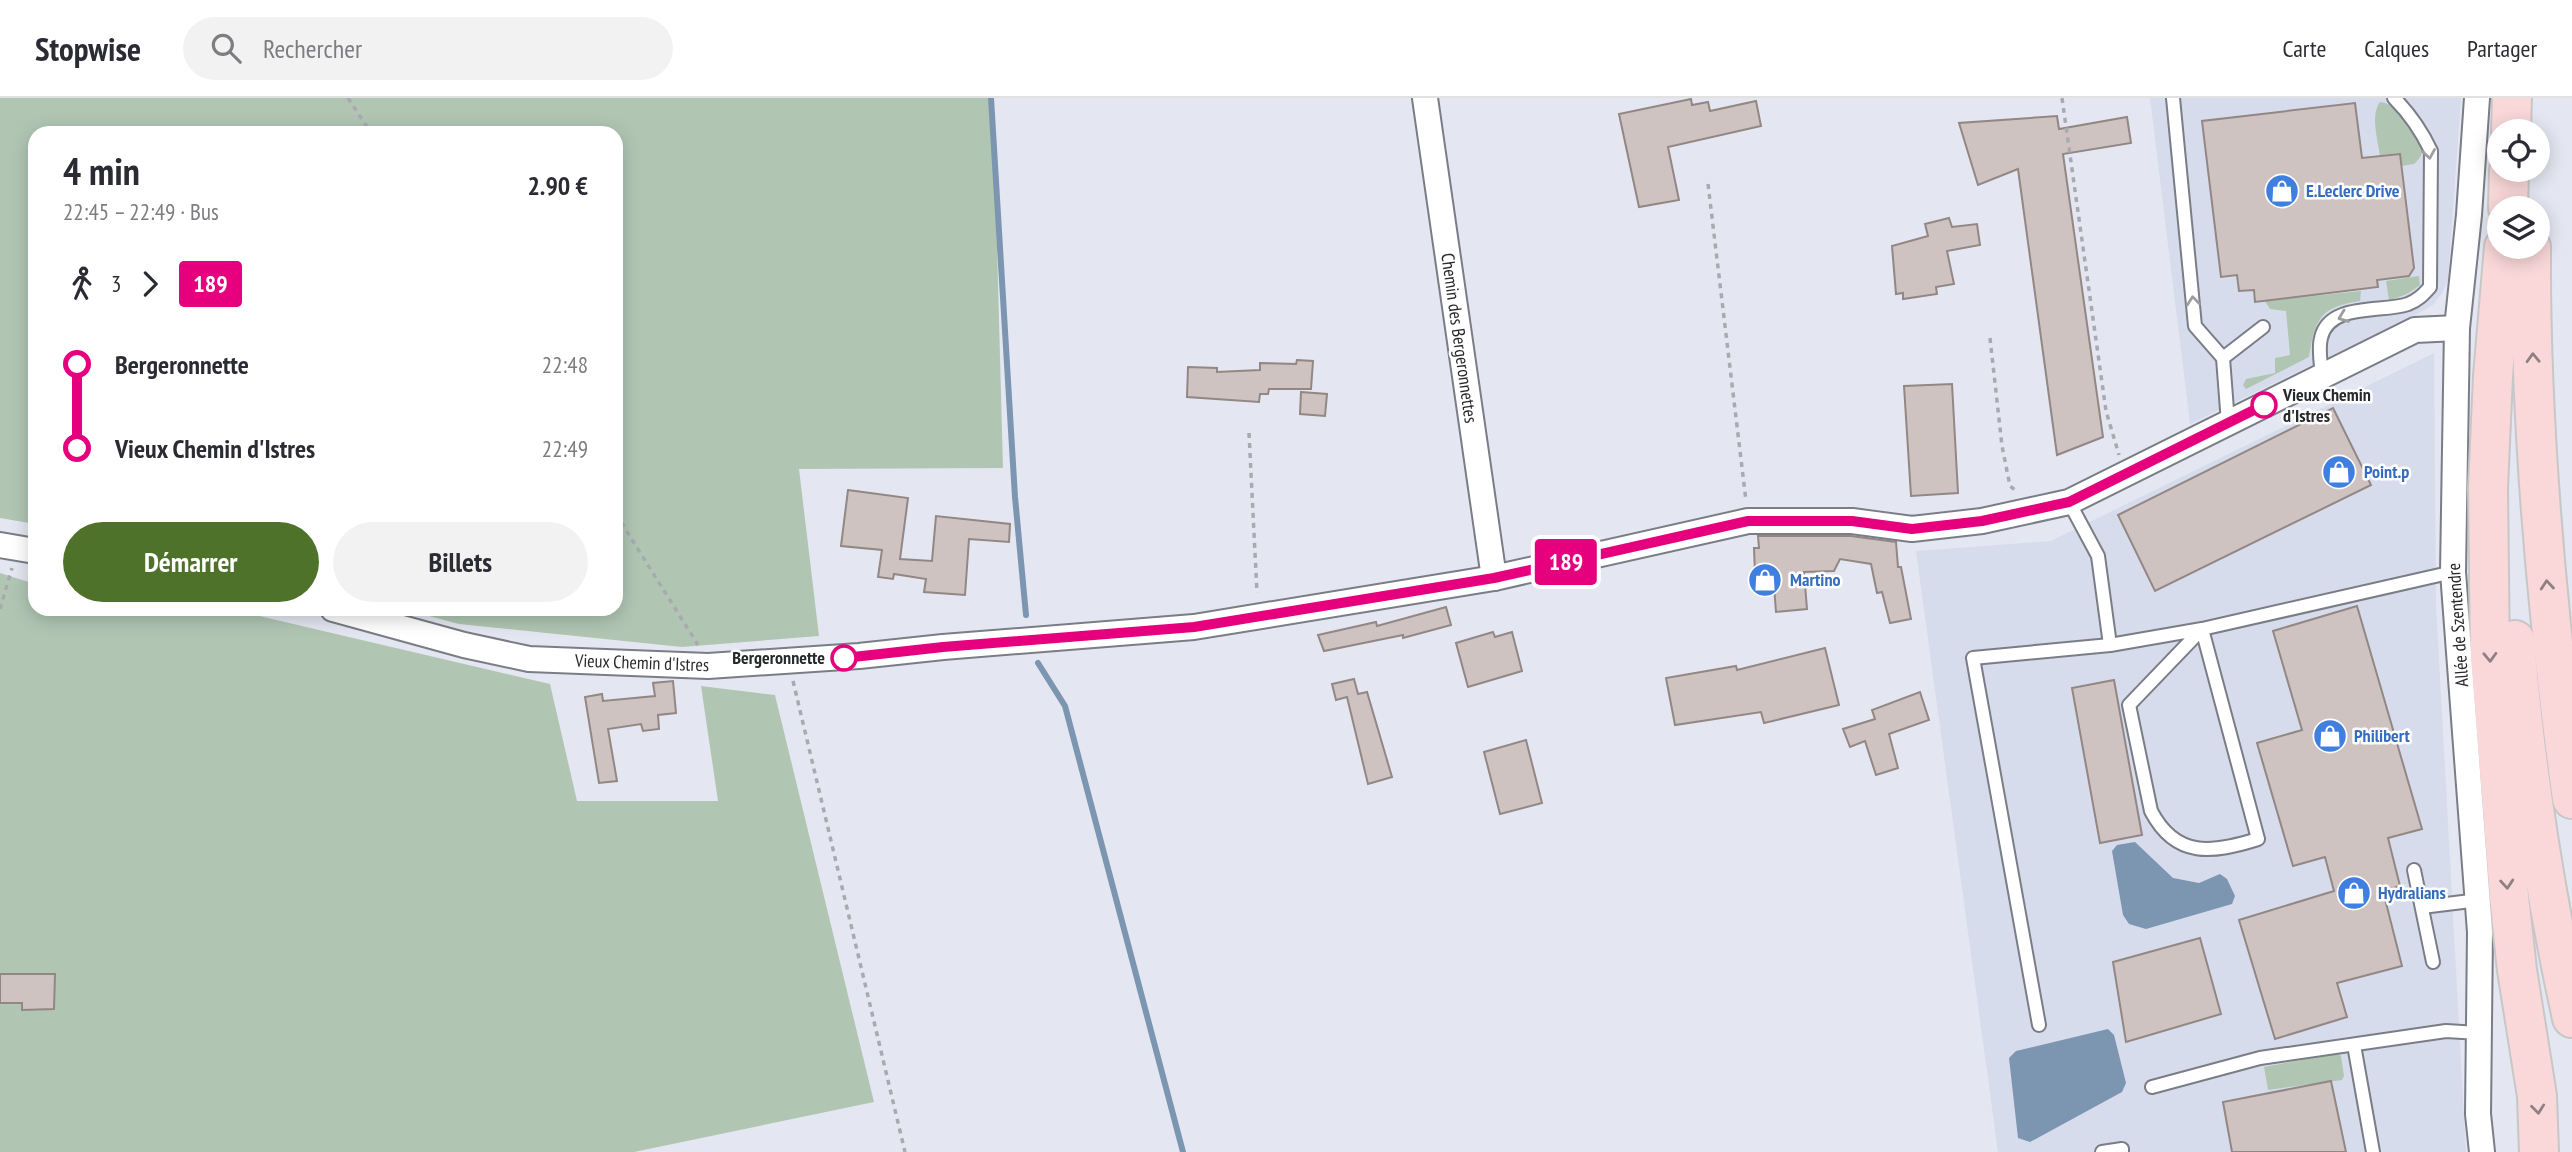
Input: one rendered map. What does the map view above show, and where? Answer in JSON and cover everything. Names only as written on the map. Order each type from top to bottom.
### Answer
[{"type":"main road","points":[[2511,119],[2512,98]]},
{"type":"main road","points":[[2531,98],[2531,119]]},
{"type":"main road","points":[[2505,259],[2493,376],[2488,488],[2490,656],[2509,896],[2517,970],[2537,1096],[2539,1152]]},
{"type":"main road","points":[[2506,259],[2508,508],[2517,669],[2545,878],[2572,1018]]},
{"type":"main road","points":[[2531,259],[2541,517],[2556,682],[2572,799]]},
{"type":"street","name":"Chemin des Bergeronnettes","points":[[1425,98],[1494,578]]},
{"type":"street","name":"Allée de Szentendre","points":[[2477,98],[2469,215],[2457,328],[2453,572],[2479,900],[2478,1114],[2483,1152]]},
{"type":"street","name":"Vieux Chemin d'Istres","points":[[358,616],[464,645],[529,659],[708,666],[788,662],[1194,627],[1494,578],[1748,521],[1852,521],[1912,529],[1982,521],[2069,502],[2415,330],[2457,328]]},
{"type":"lane","points":[[2173,98],[2195,326],[2224,358],[2228,423]]},
{"type":"lane","points":[[2322,376],[2320,340],[2323,330],[2332,321],[2362,310],[2406,304],[2420,298],[2430,287],[2431,151],[2409,113],[2394,98]]},
{"type":"lane","points":[[2224,358],[2263,327]]},
{"type":"lane","points":[[2069,502],[2098,556],[2110,645]]},
{"type":"lane","points":[[2039,1025],[1973,658],[2110,645],[2202,629],[2453,572]]},
{"type":"lane","points":[[2202,629],[2258,839],[2231,848],[2194,849],[2176,842],[2159,826],[2151,811],[2129,705],[2202,629]]},
{"type":"lane","points":[[2414,870],[2433,962]]},
{"type":"lane","points":[[2422,907],[2479,900]]},
{"type":"lane","points":[[2152,1087],[2260,1058],[2446,1031],[2479,1032]]},
{"type":"lane","points":[[2354,1045],[2374,1152]]},
{"type":"lane","points":[[2102,1152],[2122,1149],[2122,1152]]},
{"type":"path","points":[[348,98],[366,126]]},
{"type":"path","points":[[2062,98],[2106,411],[2116,448],[2129,472]]},
{"type":"path","points":[[1708,184],[1748,521]]},
{"type":"path","points":[[1990,338],[2002,446],[2010,486],[2034,509]]},
{"type":"path","points":[[1249,433],[1258,617]]},
{"type":"path","points":[[623,525],[691,631],[708,666]]},
{"type":"path","points":[[0,609],[18,548]]},
{"type":"path","points":[[788,662],[905,1152]]},
{"type":"shaded area","points":[[2150,98],[2461,98],[2448,280],[2442,293],[2433,305],[2415,315],[2190,424]]},
{"type":"shaded area","points":[[2434,353],[2436,605],[2466,1152],[1998,1152],[1916,551],[2051,541]]},
{"type":"green space","points":[[0,98],[993,98],[1003,468],[799,469],[819,636],[682,647],[459,624],[429,616],[623,616],[623,126],[28,126],[28,523],[0,518]]},
{"type":"green space","points":[[2380,102],[2395,108],[2416,131],[2422,149],[2421,156],[2414,164],[2401,166],[2400,154],[2380,156],[2375,121]]},
{"type":"green space","points":[[2419,276],[2420,285],[2389,300],[2386,281]]},
{"type":"green space","points":[[2361,291],[2360,301],[2336,307],[2322,317],[2314,333],[2309,357],[2246,389],[2243,385],[2246,379],[2275,373],[2275,358],[2290,355],[2286,311],[2270,309],[2265,301]]},
{"type":"green space","points":[[0,573],[28,582],[28,616],[260,616],[550,684],[577,801],[718,801],[701,686],[775,695],[874,1102],[634,1152],[0,1152]]},
{"type":"green space","points":[[2337,1053],[2341,1056],[2344,1076],[2342,1080],[2268,1090],[2264,1067]]},
{"type":"water","points":[[2135,842],[2173,878],[2199,883],[2220,874],[2227,879],[2235,896],[2232,904],[2146,929],[2129,924],[2123,915],[2112,851],[2117,845]]},
{"type":"water","points":[[2108,1029],[2114,1035],[2126,1083],[2122,1092],[2030,1142],[2018,1138],[2009,1058],[2016,1051]]},
{"type":"building","points":[[1691,99],[1692,105],[1708,102],[1710,111],[1756,101],[1761,126],[1668,147],[1679,200],[1639,207],[1619,114]]},
{"type":"building","points":[[2355,103],[2362,158],[2400,154],[2414,268],[2409,276],[2377,280],[2378,287],[2255,302],[2254,290],[2239,291],[2237,275],[2221,277],[2202,121]]},
{"type":"building","points":[[2057,116],[2059,129],[2127,117],[2131,143],[2063,154],[2103,437],[2057,455],[2018,169],[1978,185],[1959,123]]},
{"type":"building","points":[[1949,218],[1952,227],[1977,224],[1980,245],[1947,251],[1954,284],[1936,287],[1937,294],[1903,299],[1903,293],[1896,294],[1892,246],[1928,236],[1925,224]]},
{"type":"building","points":[[1297,360],[1313,361],[1311,389],[1269,389],[1268,394],[1260,394],[1259,402],[1187,397],[1188,367],[1217,368],[1217,372],[1260,370],[1260,363],[1296,364]]},
{"type":"building","points":[[1952,384],[1958,493],[1911,496],[1904,386]]},
{"type":"building","points":[[1301,392],[1327,394],[1325,416],[1300,414]]},
{"type":"building","points":[[2333,408],[2371,485],[2155,591],[2118,515]]},
{"type":"building","points":[[848,490],[908,498],[900,559],[932,561],[936,516],[1010,524],[1009,542],[969,539],[965,595],[924,592],[926,579],[894,574],[893,579],[878,577],[882,550],[841,546]]},
{"type":"building","points":[[1758,536],[1851,536],[1896,542],[1898,567],[1901,567],[1911,619],[1890,623],[1882,592],[1877,593],[1871,564],[1840,559],[1834,571],[1804,572],[1807,609],[1776,612],[1773,573],[1755,574],[1754,548],[1759,548]]},
{"type":"building","points":[[2357,606],[2422,829],[2388,838],[2400,886],[2383,891],[2402,966],[2337,983],[2347,1017],[2275,1039],[2239,920],[2334,891],[2325,857],[2293,866],[2257,743],[2302,730],[2273,631]]},
{"type":"building","points":[[1446,607],[1451,625],[1403,638],[1403,635],[1324,651],[1318,635],[1376,622],[1377,626]]},
{"type":"building","points":[[1493,632],[1495,637],[1512,632],[1522,671],[1468,687],[1456,643]]},
{"type":"building","points":[[1825,648],[1839,705],[1764,723],[1761,712],[1675,725],[1666,678],[1736,666],[1737,670]]},
{"type":"building","points":[[1354,679],[1358,694],[1367,692],[1392,777],[1368,784],[1347,697],[1336,700],[1332,684]]},
{"type":"building","points":[[2114,680],[2142,835],[2100,843],[2072,688]]},
{"type":"building","points":[[673,681],[676,713],[658,715],[659,729],[643,731],[641,724],[608,729],[617,781],[599,783],[585,697],[602,694],[603,701],[655,696],[653,683]]},
{"type":"building","points":[[1920,692],[1929,720],[1889,734],[1898,768],[1876,775],[1865,741],[1850,747],[1843,729],[1875,719],[1872,710]]},
{"type":"building","points":[[1526,740],[1542,803],[1500,814],[1484,752]]},
{"type":"building","points":[[2200,938],[2221,1014],[2126,1042],[2113,962]]},
{"type":"building","points":[[0,974],[55,974],[54,1009],[22,1010],[22,1003],[0,1003]]},
{"type":"building","points":[[2331,1081],[2346,1152],[2232,1152],[2223,1102]]},
{"type":"waterway","points":[[991,98],[1015,497],[1026,615]]},
{"type":"waterway","points":[[1038,663],[1065,706],[1183,1152]]},
{"type":"bus line","name":"189","points":[[844,658],[943,647],[1194,627],[1494,578],[1748,521],[1852,521],[1912,529],[1982,521],[2069,502],[2264,405]]},
{"type":"place","name":"E.Leclerc Drive","points":[[2282,191]]},
{"type":"place","name":"Vieux Chemin d'Istres","points":[[2264,405]]},
{"type":"place","name":"Point.p","points":[[2339,472]]},
{"type":"place","name":"Martino","points":[[1765,580]]},
{"type":"place","name":"Bergeronnette","points":[[844,658]]},
{"type":"place","name":"Philibert","points":[[2330,736]]},
{"type":"place","name":"Hydralians","points":[[2354,893]]}]
